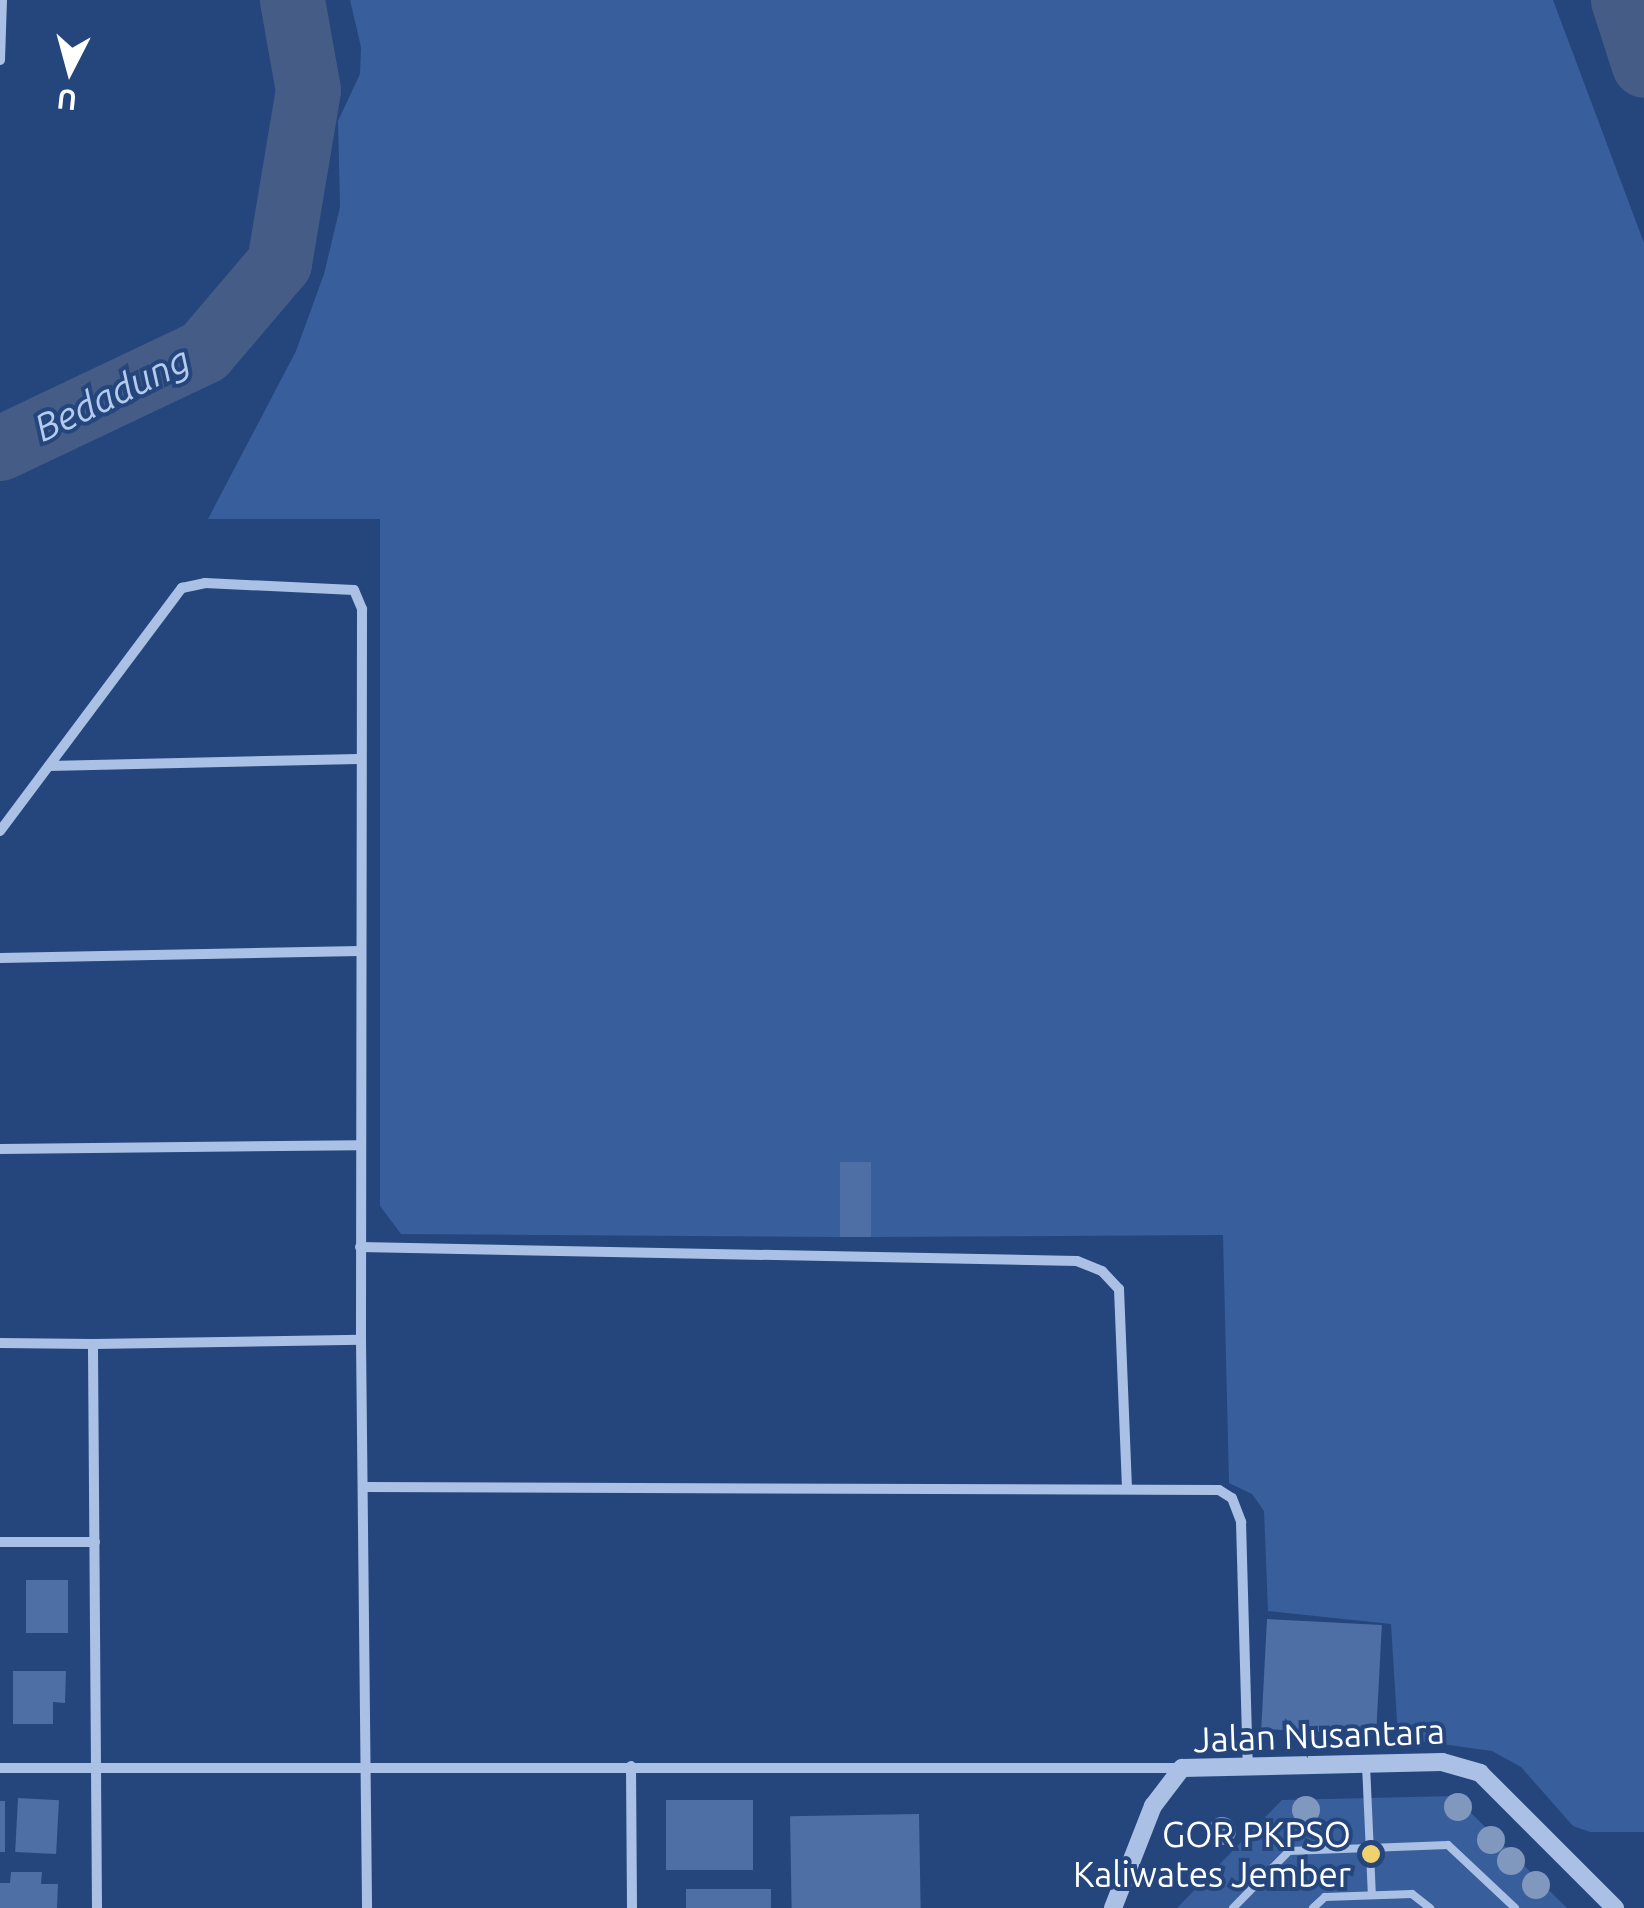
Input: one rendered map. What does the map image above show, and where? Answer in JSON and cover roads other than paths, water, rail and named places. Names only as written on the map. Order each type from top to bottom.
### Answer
[{"type":"street","points":[[0,60],[2,0]]},
{"type":"street","points":[[0,831],[182,588],[204,583],[354,590],[362,610],[358,759],[359,1144],[367,1908]]},
{"type":"street","points":[[49,766],[358,759]]},
{"type":"street","points":[[0,958],[360,951]]},
{"type":"street","points":[[0,1149],[359,1144]]},
{"type":"street","points":[[360,1247],[1077,1261],[1102,1271],[1119,1289],[1127,1488]]},
{"type":"street","points":[[0,1343],[361,1340]]},
{"type":"street","points":[[93,1344],[97,1908]]},
{"type":"street","points":[[364,1486],[1219,1490],[1238,1507],[1248,1766]]},
{"type":"street","points":[[0,1542],[95,1542]]},
{"type":"street","name":"Jalan Nusantara","points":[[1113,1908],[1153,1806],[1182,1768],[1366,1763],[1468,1766],[1615,1908]]},
{"type":"street","points":[[631,1766],[632,1908]]},
{"type":"street","points":[[0,1768],[1182,1768]]},
{"type":"lane","points":[[1366,1763],[1372,1895]]},
{"type":"lane","points":[[1233,1908],[1289,1851],[1452,1846],[1515,1908]]},
{"type":"lane","points":[[1313,1908],[1325,1897],[1415,1894],[1430,1908]]},
{"type":"waterway","name":"Bedadung","points":[[0,448],[204,351],[279,263],[308,90],[292,0]]},
{"type":"waterway","name":"Bedadung","points":[[1623,0],[1644,65]]},
{"type":"place","name":"GOR PKPSO Kaliwates Jember","points":[[1371,1854]]}]
